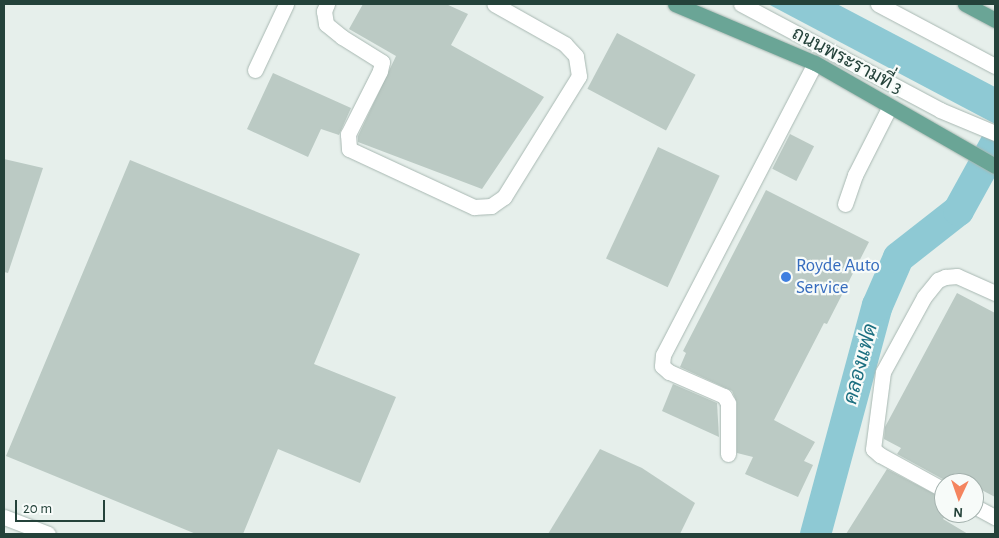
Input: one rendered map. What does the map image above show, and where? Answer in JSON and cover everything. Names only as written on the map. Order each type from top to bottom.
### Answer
[{"type":"main road","name":"ถนนพระรามที่ 3","points":[[675,4],[816,63],[995,166]]},
{"type":"main road","points":[[965,4],[995,20]]},
{"type":"street","points":[[256,70],[286,4]]},
{"type":"street","points":[[327,4],[324,11],[326,24],[342,37],[382,62],[380,71],[348,134],[349,149],[474,207],[491,206],[504,197],[579,76],[576,56],[565,44],[494,4]]},
{"type":"street","points":[[741,4],[940,110],[995,133]]},
{"type":"street","points":[[878,4],[995,66]]},
{"type":"street","points":[[728,454],[728,403],[724,396],[670,372],[662,366],[663,355],[816,63]]},
{"type":"street","points":[[845,204],[855,175],[890,106]]},
{"type":"street","points":[[934,485],[880,455],[873,449],[883,372],[924,297],[938,280],[945,276],[956,276],[995,293]]},
{"type":"street","points":[[4,517],[48,534]]},
{"type":"water","points":[[768,4],[837,4],[995,87],[995,124]]},
{"type":"building","points":[[363,4],[446,4],[468,14],[451,45],[544,97],[482,189],[358,142],[358,136],[396,56],[349,29]]},
{"type":"building","points":[[617,33],[696,75],[666,130],[587,89]]},
{"type":"building","points":[[273,73],[351,108],[339,135],[321,129],[308,157],[247,129]]},
{"type":"building","points":[[790,134],[814,146],[796,181],[772,169]]},
{"type":"building","points":[[658,147],[720,176],[668,287],[606,258]]},
{"type":"building","points":[[4,159],[43,168],[8,273],[4,272]]},
{"type":"building","points":[[130,160],[360,254],[314,364],[396,397],[360,483],[278,449],[243,534],[196,534],[6,456]]},
{"type":"building","name":"Royde Auto Service","points":[[766,190],[869,242],[827,324],[824,323],[774,420],[815,442],[804,461],[813,465],[798,497],[745,474],[753,457],[737,453],[737,403],[732,391],[680,367],[686,353],[683,351]]},
{"type":"building","points":[[957,293],[995,313],[995,497],[984,491],[984,473],[934,474],[897,454],[901,448],[884,439],[885,427]]},
{"type":"building","points":[[673,384],[717,403],[719,437],[662,411]]},
{"type":"building","points":[[600,449],[642,468],[695,503],[680,534],[548,534]]},
{"type":"building","points":[[887,469],[934,494],[934,523],[950,523],[968,534],[846,534]]},
{"type":"waterway","name":"คลองแฟด","points":[[815,534],[877,305],[898,257],[958,210],[995,143]]},
{"type":"place","name":"Royde Auto Service","points":[[786,277]]}]
